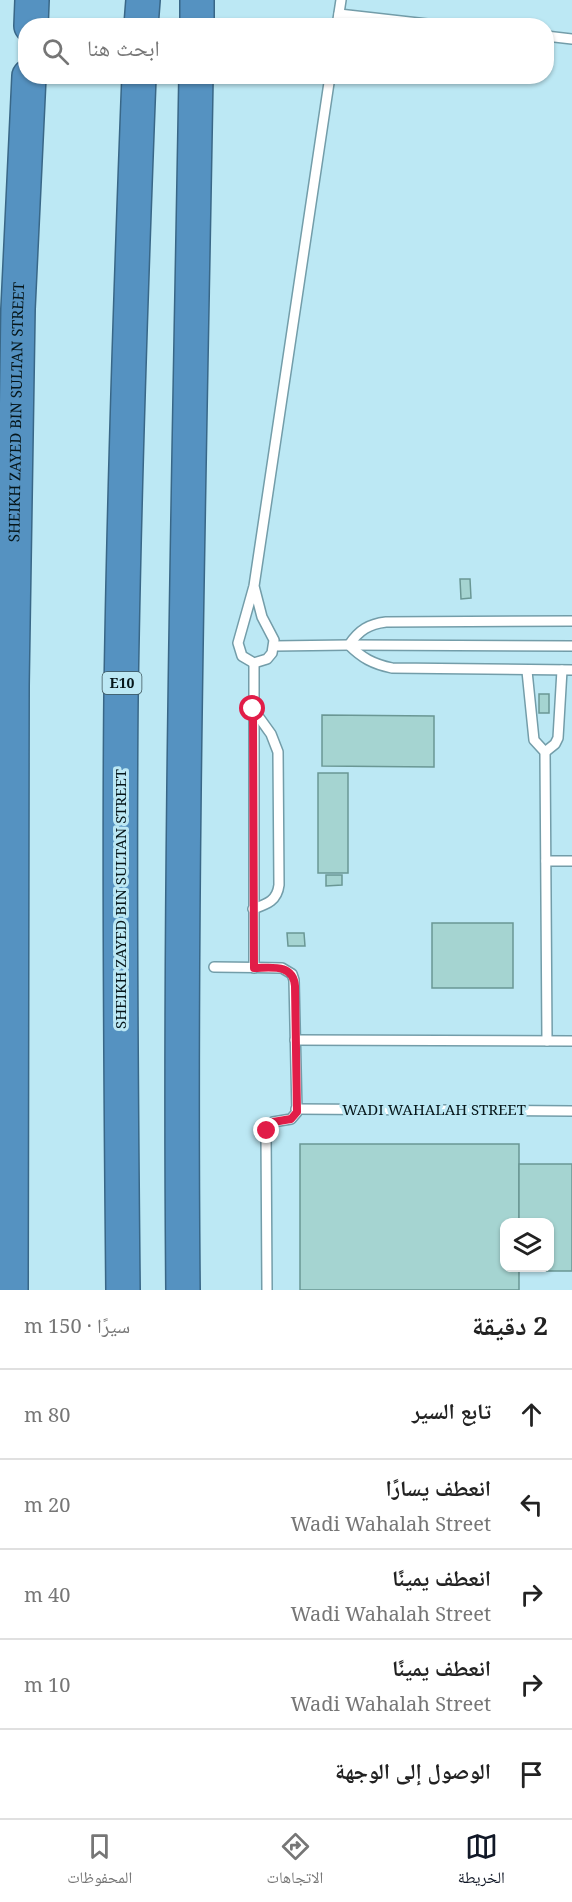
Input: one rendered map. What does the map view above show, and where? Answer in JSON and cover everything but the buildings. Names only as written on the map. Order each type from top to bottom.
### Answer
[{"type":"highway","points":[[31,18],[32,0]]},
{"type":"highway","points":[[141,18],[142,0]]},
{"type":"highway","points":[[197,0],[197,18]]},
{"type":"highway","name":"SHEIKH ZAYED BIN SULTAN STREET","points":[[11,1290],[12,674],[18,309],[29,84]]},
{"type":"highway","name":"SHEIKH ZAYED BIN SULTAN STREET","points":[[123,1290],[121,698],[130,312],[139,84]]},
{"type":"highway","points":[[183,1290],[181,1127],[183,776],[196,84]]},
{"type":"lane","points":[[338,18],[340,0]]},
{"type":"lane","points":[[339,14],[374,18]]},
{"type":"lane","points":[[554,37],[572,39]]},
{"type":"lane","points":[[254,586],[262,617],[274,640],[274,646],[267,659],[254,663],[242,656],[238,643],[254,586],[329,84]]},
{"type":"lane","points":[[350,645],[356,635],[375,623],[572,621]]},
{"type":"lane","points":[[350,645],[361,657],[375,665],[392,668],[572,670]]},
{"type":"lane","points":[[274,646],[572,646]]},
{"type":"lane","points":[[254,663],[254,968]]},
{"type":"lane","points":[[545,752],[555,744],[558,738],[562,670]]},
{"type":"lane","points":[[527,671],[534,740],[545,752],[547,1041]]},
{"type":"lane","points":[[253,709],[271,734],[278,752],[279,874],[278,894],[273,900],[253,909]]},
{"type":"lane","points":[[546,861],[572,861]]},
{"type":"lane","points":[[214,967],[282,968],[292,974],[295,986],[296,1109],[294,1118],[273,1122],[267,1131],[267,1290]]},
{"type":"lane","points":[[295,1040],[572,1041]]},
{"type":"lane","name":"WADI WAHALAH STREET","points":[[296,1109],[572,1111]]},
{"type":"route","points":[[253,709],[254,968],[287,970],[292,974],[295,986],[297,1112],[294,1118],[273,1122],[267,1131]]}]
